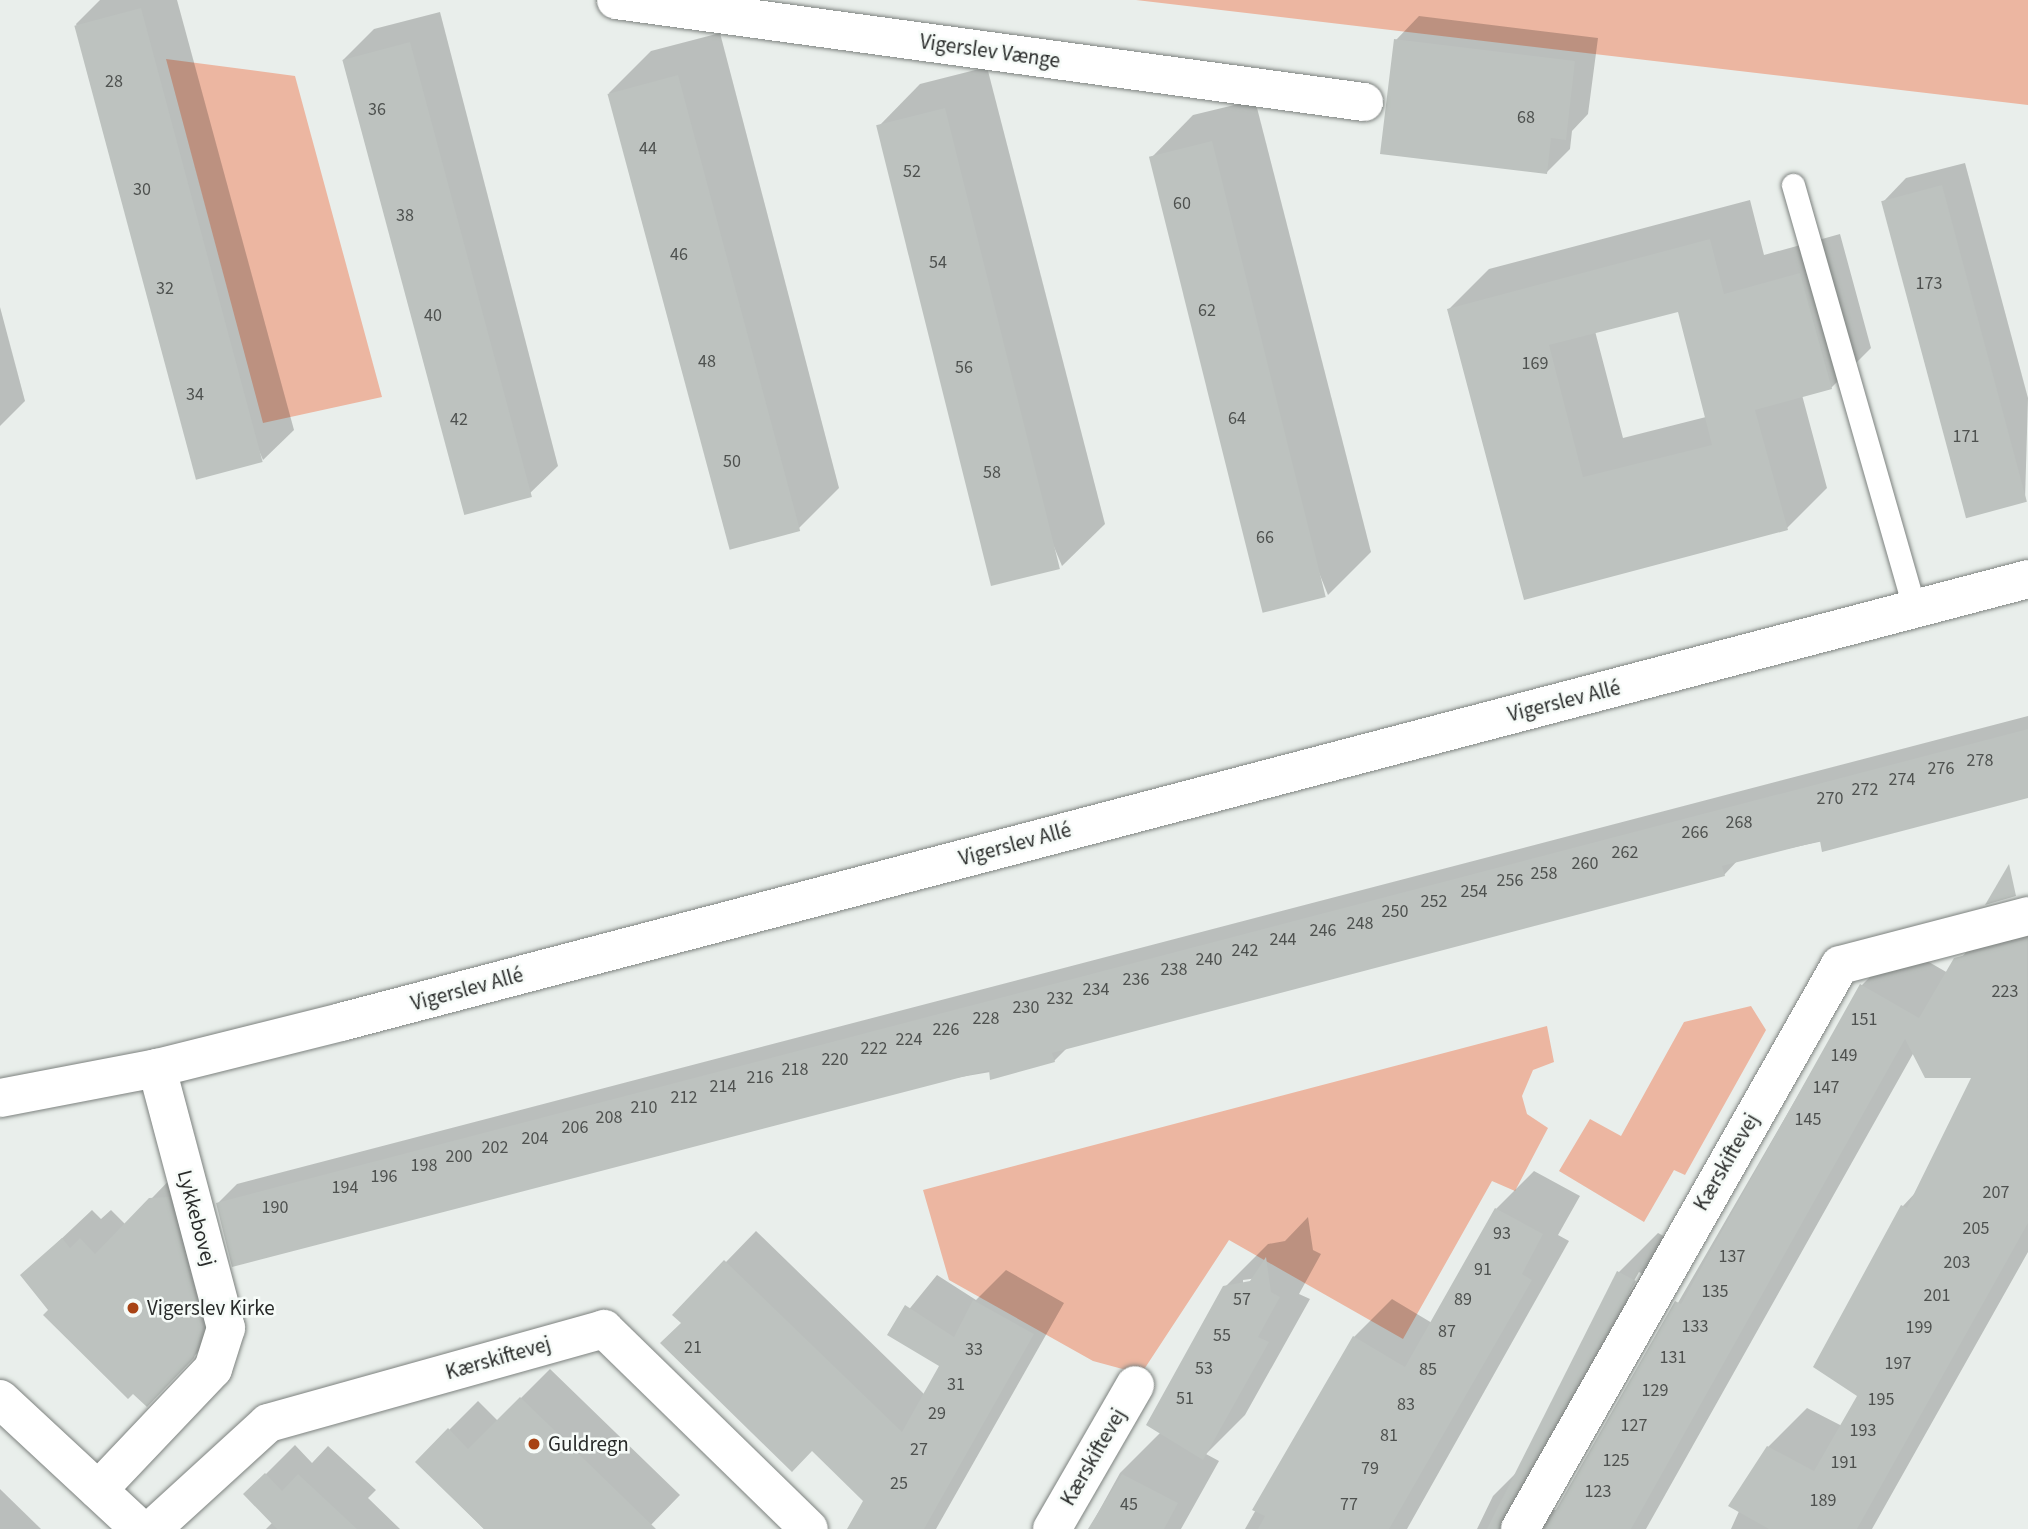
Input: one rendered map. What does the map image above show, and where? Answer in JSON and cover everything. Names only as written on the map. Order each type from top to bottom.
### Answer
[{"type":"street","name":"Vigerslev Vænge","points":[[616,0],[1364,102]]},
{"type":"street","name":"Vigerslev Allé","points":[[0,1098],[157,1068],[1914,611],[2028,579]]},
{"type":"street","name":"Kærskiftevej","points":[[1520,1529],[1840,965],[2028,916]]},
{"type":"street","name":"Lykkebovej","points":[[98,1490],[212,1369],[226,1328],[157,1068]]},
{"type":"street","name":"Kærskiftevej","points":[[152,1529],[268,1423],[604,1329],[809,1529]]},
{"type":"street","name":"Kærskiftevej","points":[[1052,1529],[1135,1385]]},
{"type":"street","points":[[0,1399],[140,1529]]},
{"type":"lane","points":[[1793,185],[1914,611]]},
{"type":"shaded area","points":[[1136,0],[2028,0],[2028,105]]},
{"type":"shaded area","points":[[166,59],[295,76],[382,397],[263,423]]},
{"type":"shaded area","points":[[1751,1006],[1766,1030],[1685,1175],[1674,1170],[1644,1222],[1559,1171],[1590,1119],[1621,1136],[1684,1022]]},
{"type":"shaded area","points":[[1547,1026],[1554,1062],[1533,1070],[1522,1096],[1527,1114],[1548,1128],[1515,1191],[1492,1181],[1403,1339],[1229,1240],[1141,1374],[1093,1361],[949,1280],[923,1190]]},
{"type":"building","points":[[141,8],[263,462],[196,480],[74,26]]},
{"type":"building","points":[[1394,39],[1575,61],[1566,140],[1551,138],[1547,174],[1380,154]]},
{"type":"building","points":[[410,42],[532,497],[464,515],[342,60]]},
{"type":"building","points":[[678,75],[800,531],[730,550],[607,94]]},
{"type":"building","points":[[945,108],[1060,569],[991,586],[876,125]]},
{"type":"building","points":[[1212,141],[1326,597],[1263,613],[1149,157]]},
{"type":"building","points":[[1942,185],[2027,502],[1966,518],[1881,201]]},
{"type":"building","points":[[1710,239],[1724,294],[1800,273],[1832,389],[1755,410],[1788,530],[1524,600],[1447,309]],"holes":[[[1678,312],[1712,445],[1583,477],[1549,345]]]},
{"type":"building","points":[[2028,729],[2028,798],[1822,852],[1820,841],[1722,866],[1725,876],[1052,1053],[1055,1062],[990,1080],[989,1070],[232,1267],[216,1203]]},
{"type":"building","points":[[2009,864],[2016,896],[1985,905]]},
{"type":"building","points":[[2027,939],[2028,1223],[1857,1529],[1769,1529],[1728,1506],[1767,1446],[1814,1471],[1857,1396],[1813,1367],[1901,1205],[1907,1208],[1971,1078],[1925,1078],[1905,1039],[1631,1529],[1545,1529],[1675,1301],[1681,1304],[1860,984],[1919,1018],[1954,958]]},
{"type":"building","name":"Vigerslev Kirke","points":[[169,1197],[203,1327],[194,1358],[147,1407],[133,1394],[128,1399],[43,1315],[48,1310],[20,1275],[62,1238],[70,1248],[80,1238],[95,1254],[149,1198]]},
{"type":"building","points":[[1495,1208],[1543,1234],[1522,1274],[1532,1280],[1389,1529],[1258,1529],[1265,1516],[1252,1510],[1353,1336],[1405,1367]]},
{"type":"building","points":[[1266,1257],[1271,1292],[1280,1297],[1258,1337],[1269,1342],[1203,1460],[1146,1425],[1223,1286],[1250,1281]]},
{"type":"building","points":[[724,1260],[902,1432],[939,1366],[887,1335],[905,1305],[954,1337],[973,1300],[1034,1334],[924,1529],[847,1529],[863,1501],[812,1451],[792,1472],[660,1343],[681,1323],[672,1315]]},
{"type":"building","points":[[1617,1271],[1636,1281],[1498,1529],[1487,1529]]},
{"type":"building","points":[[520,1397],[656,1529],[484,1529],[415,1462],[448,1428],[468,1449]]},
{"type":"building","points":[[265,1473],[282,1491],[298,1474],[357,1529],[277,1529],[243,1494]]},
{"type":"building","points":[[1122,1474],[1178,1503],[1164,1529],[1088,1529]]},
{"type":"place","name":"Vigerslev Kirke","points":[[133,1308]]},
{"type":"place","name":"Guldregn","points":[[534,1444]]}]
